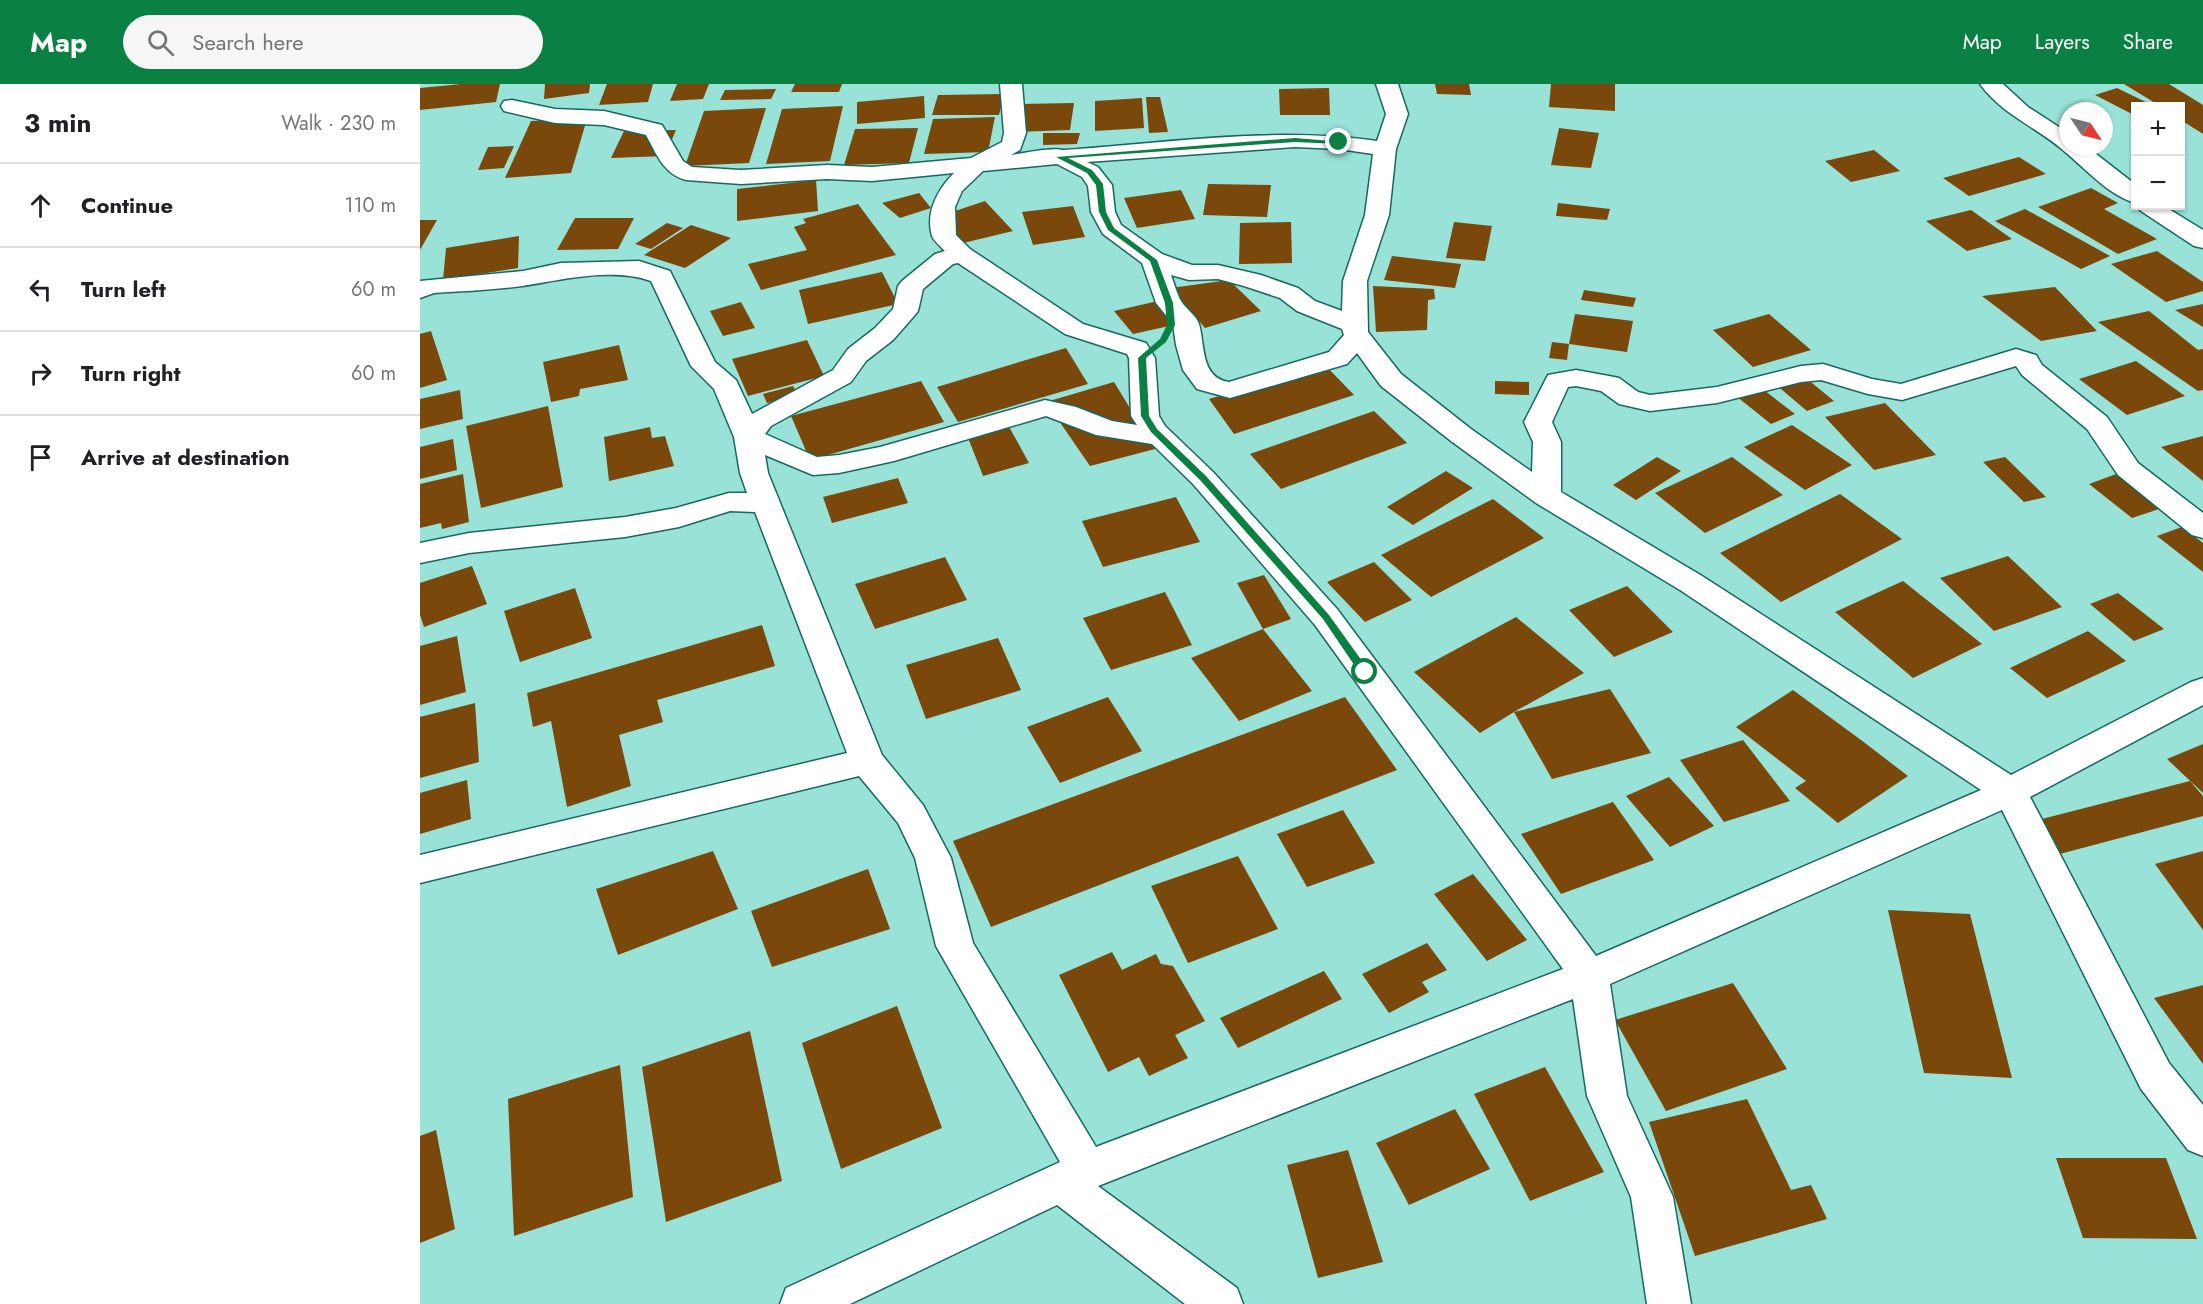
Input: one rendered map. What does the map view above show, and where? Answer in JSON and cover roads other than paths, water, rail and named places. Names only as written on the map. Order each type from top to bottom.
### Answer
[{"type":"street","points":[[1011,84],[1015,133],[1012,145],[977,164],[952,188],[943,207],[944,236],[961,254],[1074,329],[1120,342],[1137,350],[1142,358],[1145,416],[1160,437],[1203,478],[1326,617],[1589,976],[1607,1096],[1652,1197],[1669,1304]]},
{"type":"street","points":[[1169,303],[1186,323],[1186,340],[1203,381],[1214,388],[1230,390],[1338,358],[1356,330],[1355,281],[1377,215],[1385,149],[1397,114],[1387,84]]},
{"type":"street","points":[[1991,84],[2020,112],[2059,137]]},
{"type":"street","points":[[512,106],[555,116],[604,118],[654,130],[674,165],[686,173],[741,177],[827,172],[872,174],[1060,157],[1295,140],[1339,142],[1385,149]]},
{"type":"street","points":[[1015,133],[1090,171],[1100,184],[1102,212],[1111,229],[1153,260],[1189,273],[1218,272],[1252,280],[1289,293],[1306,306],[1356,330],[1390,380],[1546,496],[1691,583],[2010,792],[2155,1076],[2203,1137]]},
{"type":"street","points":[[2084,156],[2131,193]]},
{"type":"street","points":[[2155,210],[2203,241]]},
{"type":"street","points":[[748,437],[760,420],[842,376],[857,356],[884,334],[905,311],[911,286],[944,259],[961,254]]},
{"type":"street","points":[[1142,358],[1163,340],[1171,325],[1169,303],[1153,260]]},
{"type":"street","points":[[420,290],[441,285],[523,278],[561,270],[639,268],[661,276],[704,366],[726,386],[748,437],[754,473],[867,761],[911,815],[933,858],[955,946],[1074,1176],[1221,1304]]},
{"type":"street","points":[[1546,496],[1547,442],[1538,422],[1557,381],[1576,378],[1609,384],[1629,398],[1650,403],[1717,395],[1801,374],[1823,372],[1868,386],[1902,392],[2016,357],[2027,361],[2031,369],[2097,423],[2128,469],[2203,528]]},
{"type":"street","points":[[748,437],[813,466],[839,464],[884,455],[1045,408],[1066,413],[1106,429],[1160,437]]},
{"type":"street","points":[[420,553],[469,543],[625,527],[679,517],[729,501],[767,503]]},
{"type":"street","points":[[802,1304],[1074,1176],[1589,976],[2010,792],[2203,690]]},
{"type":"street","points":[[420,868],[867,761]]}]
